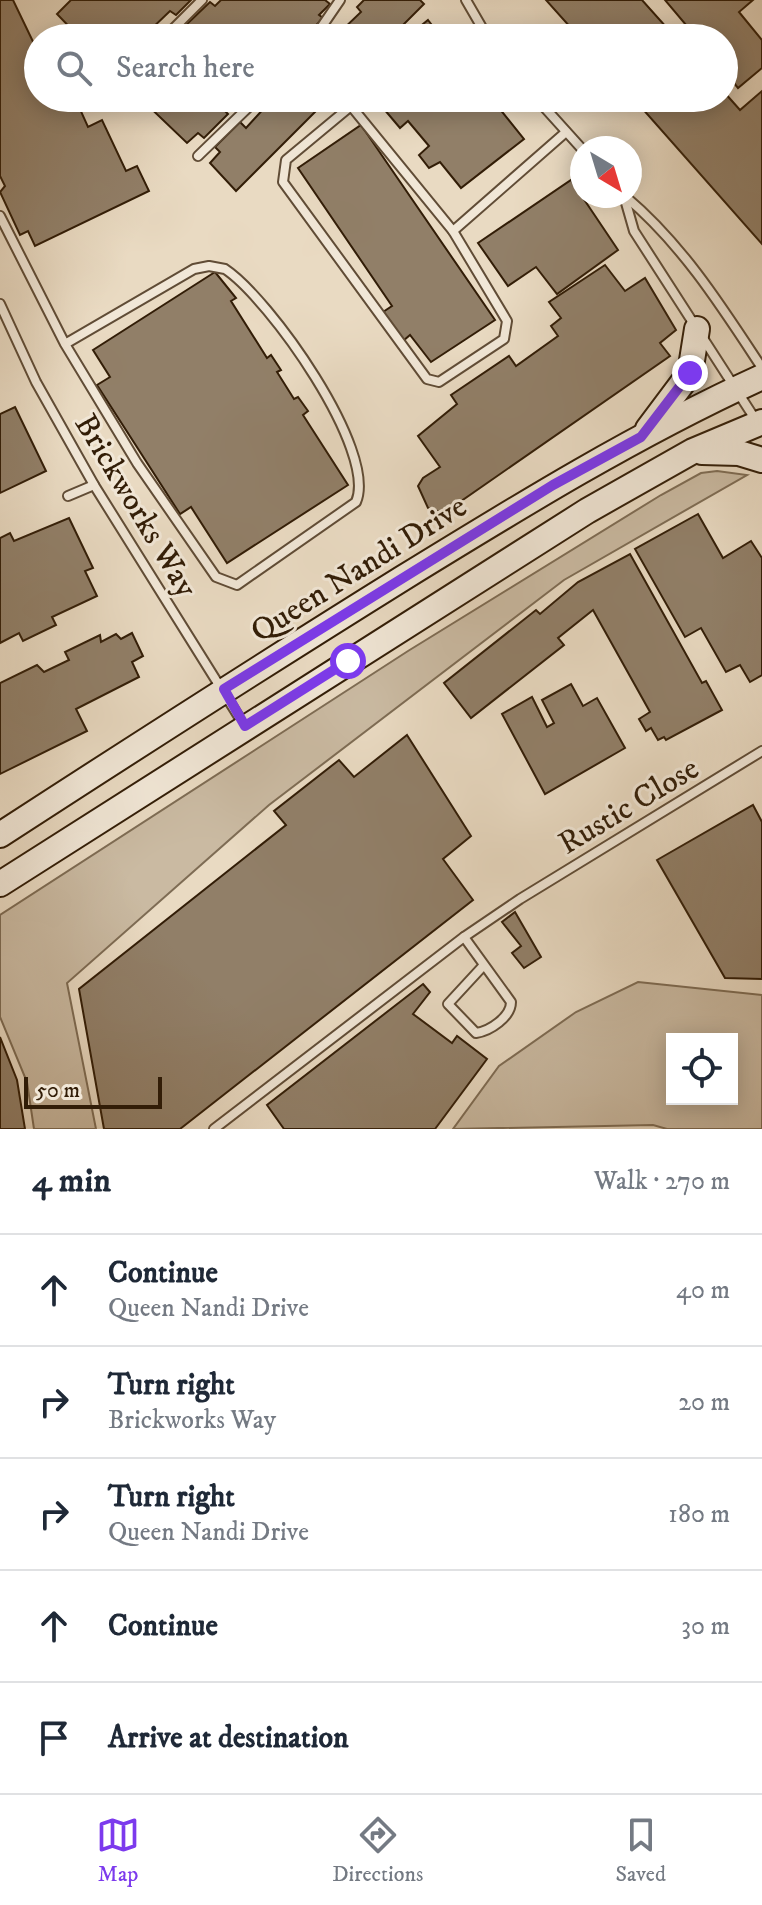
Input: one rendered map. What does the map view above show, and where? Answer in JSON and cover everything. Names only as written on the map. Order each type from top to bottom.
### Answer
[{"type":"main road","points":[[641,437],[690,373],[697,329]]},
{"type":"main road","name":"Queen Nandi Drive","points":[[0,835],[224,689],[553,485],[762,377]]},
{"type":"main road","points":[[0,884],[587,511],[693,451],[761,425]]},
{"type":"main road","points":[[693,451],[739,453],[762,460]]},
{"type":"lane","points":[[178,24],[202,0]]},
{"type":"lane","points":[[324,24],[340,0]]},
{"type":"lane","points":[[466,0],[480,24]]},
{"type":"lane","points":[[198,156],[244,112]]},
{"type":"lane","points":[[344,112],[286,160],[283,182],[427,379],[434,382],[504,339],[509,328],[453,231],[356,112]]},
{"type":"lane","points":[[548,112],[570,136]]},
{"type":"lane","points":[[453,231],[566,132]]},
{"type":"lane","points":[[627,208],[634,231],[735,390],[761,425]]},
{"type":"lane","points":[[639,208],[656,222],[696,272],[762,368]]},
{"type":"lane","points":[[0,216],[65,344],[137,463],[216,577],[237,585],[356,502],[362,480],[344,429],[299,350],[225,269],[209,266],[194,269],[65,344]]},
{"type":"lane","name":"Brickworks Way","points":[[0,304],[36,382],[94,485],[245,726]]},
{"type":"lane","points":[[68,496],[94,485]]},
{"type":"lane","name":"Rustic Close","points":[[214,1129],[464,937],[520,899],[762,751]]},
{"type":"lane","points":[[464,937],[484,965],[512,1007],[508,1014],[485,1031],[476,1033],[448,1004],[484,965]]},
{"type":"shaded area","points":[[717,471],[747,475],[564,580],[269,805],[67,983],[96,1129],[34,1129],[27,1082],[0,1017],[0,915],[408,651],[661,495],[701,473]]},
{"type":"shaded area","points":[[638,982],[762,995],[762,1129],[667,1129],[653,1125],[453,1129],[499,1066],[576,1012]]},
{"type":"building","points":[[0,0],[13,0],[25,24],[24,112],[81,112],[88,127],[102,120],[126,171],[137,166],[149,191],[35,246],[28,231],[20,235],[0,192],[5,186],[0,176]]},
{"type":"building","points":[[71,0],[191,0],[176,15],[170,11],[156,24],[67,24],[57,14]]},
{"type":"building","points":[[221,0],[325,0],[330,4],[319,15],[323,18],[317,24],[187,24],[210,2],[215,6]]},
{"type":"building","points":[[364,0],[420,0],[424,4],[404,24],[348,24],[361,12],[357,7]]},
{"type":"building","points":[[546,0],[642,0],[663,24],[567,24]]},
{"type":"building","points":[[665,0],[753,0],[739,12],[762,40],[762,68],[738,88],[738,24],[685,24]]},
{"type":"building","points":[[762,91],[762,244],[645,112],[740,110]]},
{"type":"building","points":[[155,112],[228,114],[204,138],[198,133],[187,143]]},
{"type":"building","points":[[261,112],[315,112],[236,191],[210,163],[220,152],[215,147],[240,122],[246,128]]},
{"type":"building","points":[[386,112],[502,112],[524,139],[461,188],[440,162],[429,168],[419,155],[429,146],[408,121],[400,128]]},
{"type":"building","points":[[361,125],[495,320],[431,362],[410,335],[403,341],[383,312],[392,306],[298,168]]},
{"type":"building","points":[[570,181],[570,208],[590,208],[618,250],[557,294],[536,267],[508,286],[478,243]]},
{"type":"building","points":[[605,265],[625,291],[645,278],[676,330],[660,343],[670,356],[444,513],[428,508],[418,486],[423,478],[440,467],[418,436],[457,404],[451,395],[509,356],[516,366],[558,336],[551,326],[561,318],[549,302]]},
{"type":"building","points":[[215,272],[236,298],[231,301],[267,358],[271,355],[281,370],[277,372],[294,399],[298,397],[308,411],[303,415],[348,485],[227,563],[191,507],[180,514],[97,385],[110,377],[93,350]]},
{"type":"building","points":[[15,407],[46,471],[0,493],[0,414]]},
{"type":"building","points":[[698,514],[723,558],[751,541],[762,558],[762,675],[750,682],[740,665],[726,672],[701,628],[685,637],[635,549]]},
{"type":"building","points":[[69,518],[93,568],[85,571],[97,596],[52,617],[56,625],[23,641],[19,633],[0,643],[0,538],[10,533],[14,541]]},
{"type":"building","points":[[630,554],[702,683],[706,681],[722,710],[666,740],[664,737],[658,740],[651,728],[646,731],[639,719],[650,712],[593,610],[558,638],[564,645],[471,718],[444,683],[536,610],[540,614],[578,582]]},
{"type":"building","points":[[132,633],[143,656],[132,662],[139,677],[76,709],[87,731],[0,774],[0,683],[37,665],[44,672],[69,660],[65,652],[100,635],[101,642],[116,634],[121,639]]},
{"type":"building","points":[[571,684],[583,706],[597,698],[625,748],[545,794],[502,714],[532,697],[547,727],[554,723],[542,700]]},
{"type":"building","points":[[407,735],[471,836],[443,859],[473,900],[180,1129],[104,1129],[79,989],[286,825],[274,811],[339,760],[354,777]]},
{"type":"building","points":[[753,805],[762,822],[762,979],[725,978],[657,860]]},
{"type":"building","points":[[515,912],[541,957],[524,968],[512,953],[521,946],[502,922]]},
{"type":"building","points":[[423,984],[430,992],[413,1014],[452,1043],[457,1036],[487,1059],[435,1129],[284,1129],[267,1105]]},
{"type":"building","points":[[0,1037],[17,1080],[25,1129],[0,1129]]},
{"type":"route","points":[[348,661],[245,726],[224,689],[553,485],[641,437],[690,373]]}]
